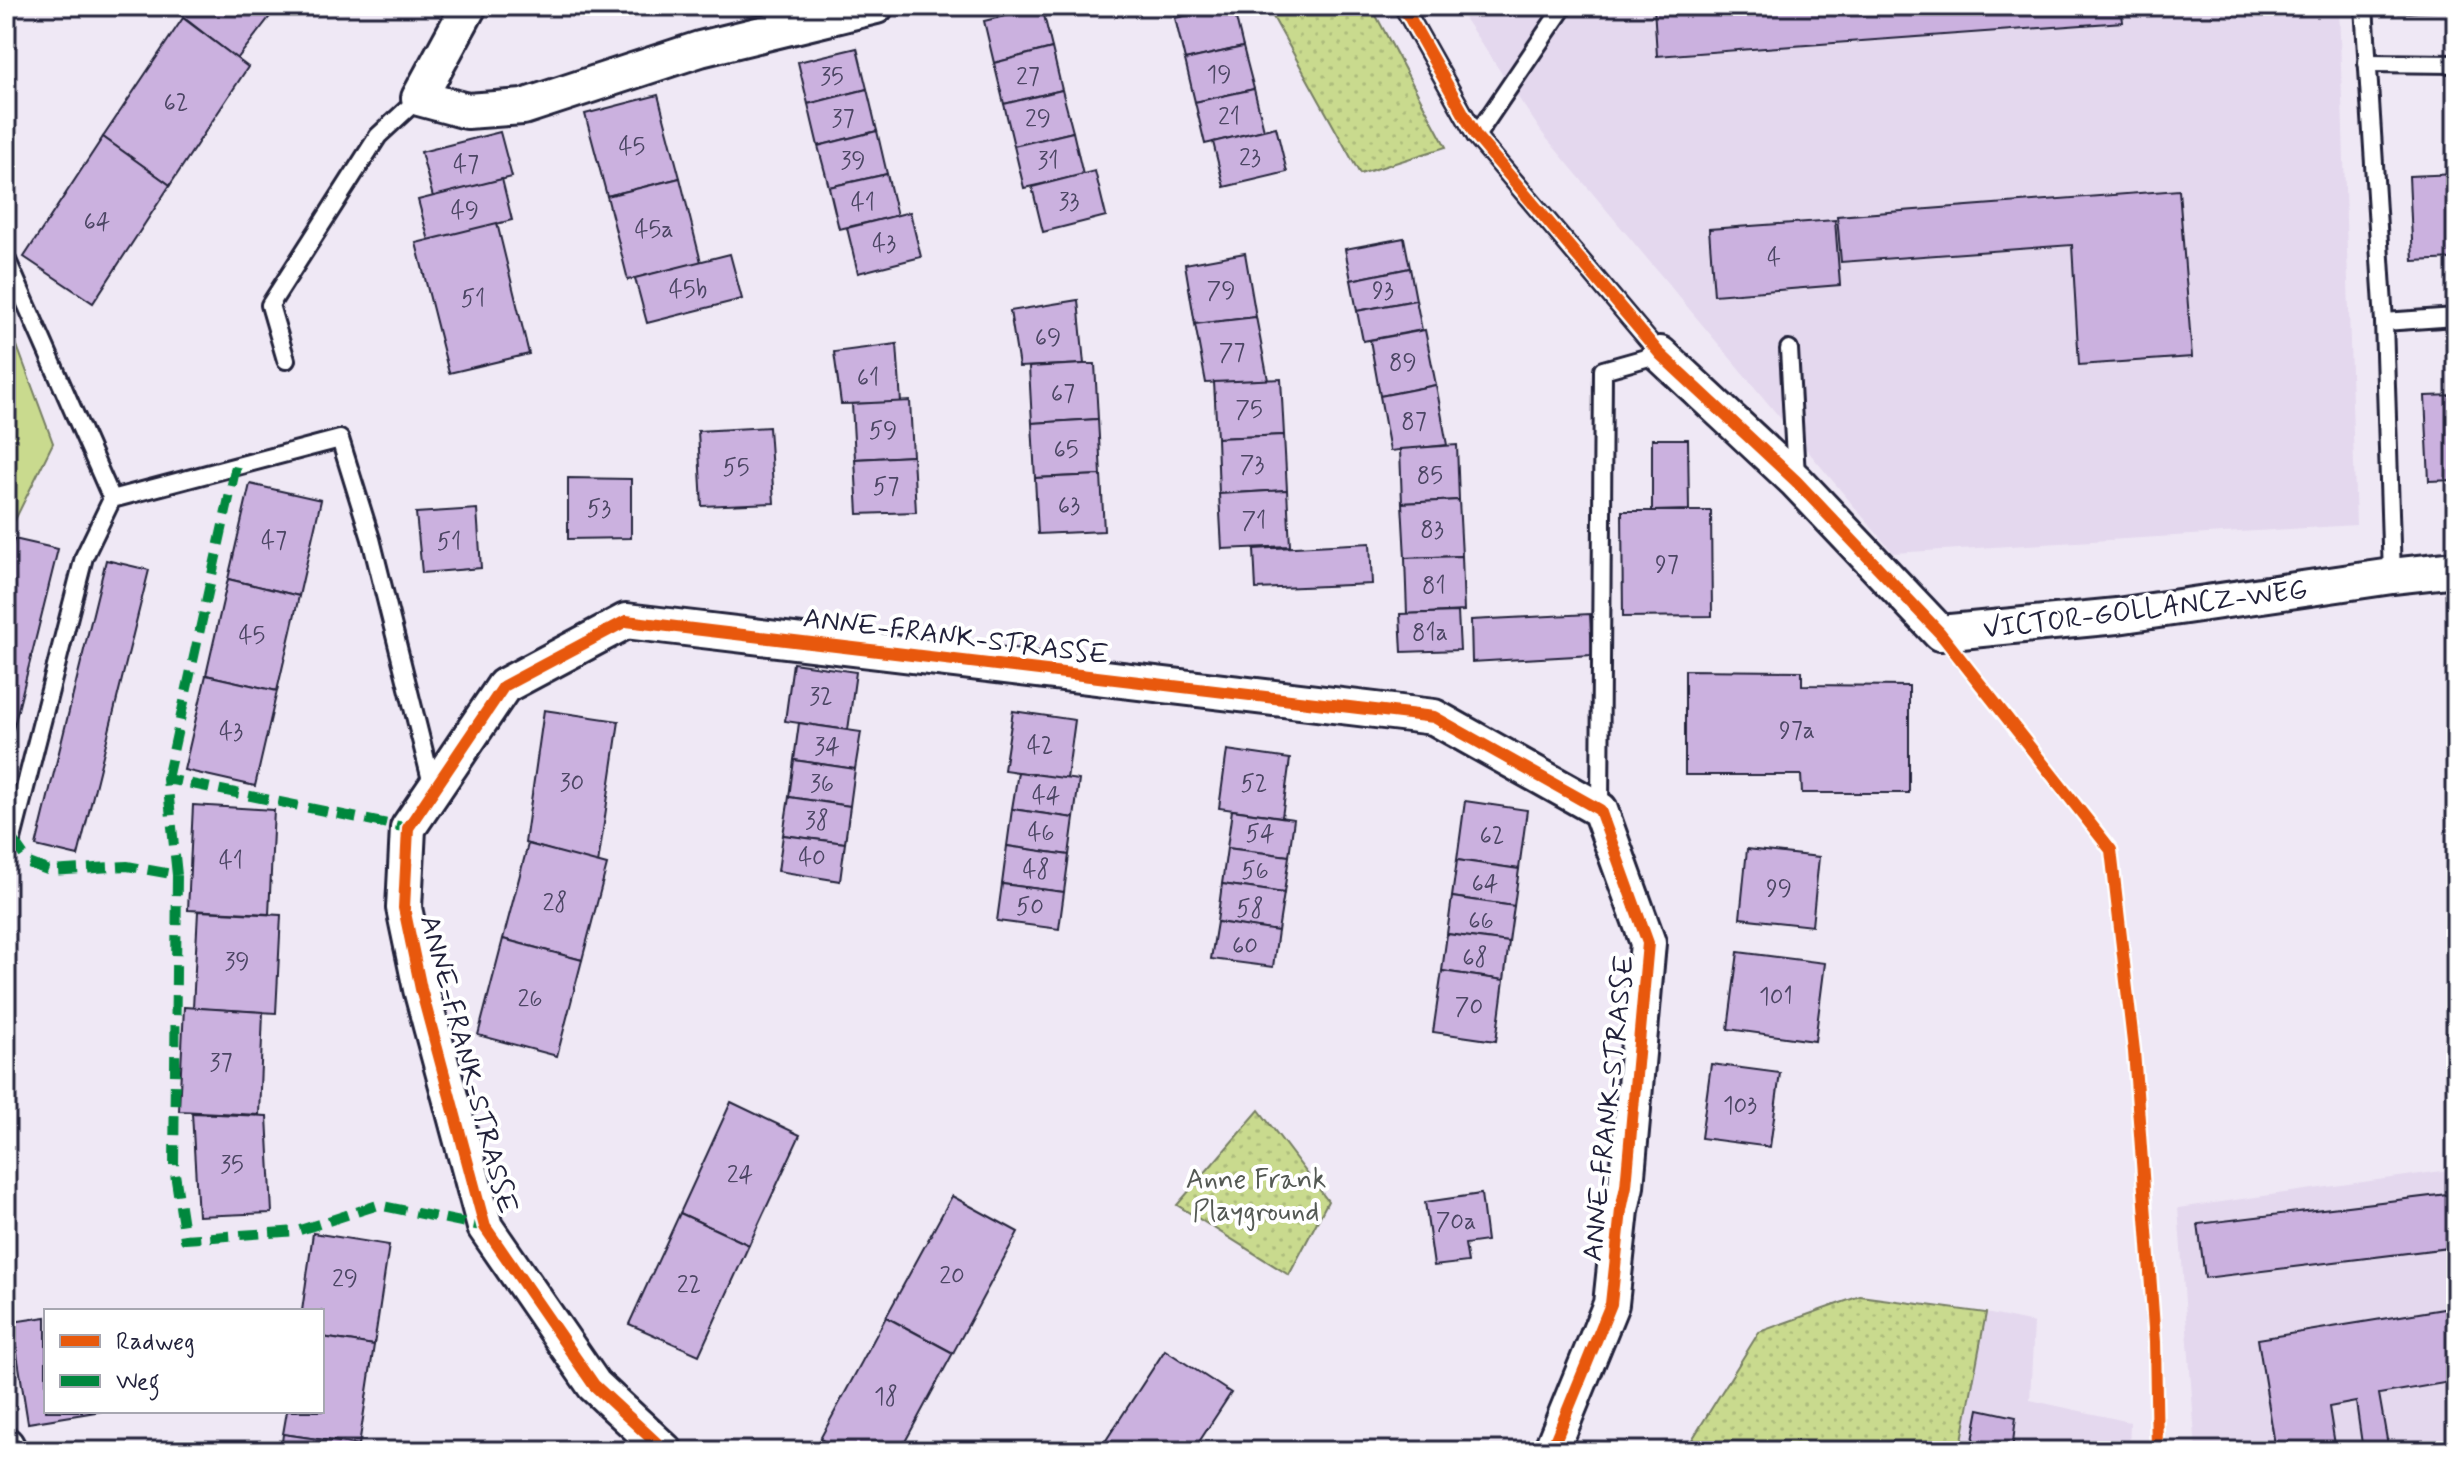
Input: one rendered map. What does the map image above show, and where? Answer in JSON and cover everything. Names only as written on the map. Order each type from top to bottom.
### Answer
[{"type":"street","points":[[469,6],[419,98],[467,111],[523,107],[700,49],[876,6]]},
{"type":"street","name":"VICTOR-GOLLANCZ-WEG","points":[[1660,354],[1796,481],[1940,633],[2117,616],[2456,569]]},
{"type":"street","name":"ANNE-FRANK-STRASSE","points":[[665,1451],[594,1385],[485,1227],[421,989],[404,908],[408,828],[504,686],[626,621],[1434,717],[1600,810],[1648,943],[1611,1304],[1551,1451]]},
{"type":"street","points":[[6,1445],[9,1451]]},
{"type":"lane","points":[[1403,6],[1476,136],[1660,354],[1603,370],[1600,810]]},
{"type":"lane","points":[[1476,136],[1564,6]]},
{"type":"lane","points":[[2364,6],[2384,322],[2392,576]]},
{"type":"lane","points":[[2367,63],[2456,64]]},
{"type":"lane","points":[[286,360],[270,305],[378,136],[419,98]]},
{"type":"lane","points":[[6,258],[112,499]]},
{"type":"lane","points":[[2384,322],[2456,317]]},
{"type":"lane","points":[[1789,349],[1796,481]]},
{"type":"lane","points":[[12,839],[84,557],[112,499],[340,439],[371,539],[434,789]]},
{"type":"shaded area","points":[[1456,6],[2339,6],[2356,525],[1893,553],[1543,134]]},
{"type":"shaded area","points":[[2456,1169],[2456,1451],[2196,1451],[2178,1208]]},
{"type":"shaded area","points":[[1986,1313],[2034,1323],[2030,1400],[2130,1422],[2129,1451],[1961,1451]]},
{"type":"green space","points":[[1267,6],[1371,6],[1446,147],[1360,174]]},
{"type":"green space","points":[[6,316],[53,443],[6,538]]},
{"type":"green space","name":"Anne Frank Playground","points":[[1259,1110],[1328,1201],[1289,1275],[1177,1205]]},
{"type":"green space","points":[[1860,1296],[1986,1313],[1960,1451],[1685,1451],[1759,1332]]},
{"type":"building","points":[[177,6],[278,6],[237,59],[174,10]]},
{"type":"building","points":[[1172,6],[1229,6],[1175,18]]},
{"type":"building","points":[[1233,6],[1243,47],[1185,60],[1175,18]]},
{"type":"building","points":[[1654,6],[2121,6],[2123,22],[1657,56]]},
{"type":"building","points":[[2399,6],[2456,6],[2456,10],[2399,13]]},
{"type":"building","points":[[1042,7],[1052,48],[994,63],[984,21]]},
{"type":"building","points":[[183,18],[248,67],[170,185],[103,137]]},
{"type":"building","points":[[1243,47],[1254,89],[1195,102],[1185,60]]},
{"type":"building","points":[[857,48],[867,89],[808,104],[798,62]]},
{"type":"building","points":[[1052,48],[1062,90],[1004,104],[994,63]]},
{"type":"building","points":[[867,89],[877,131],[818,146],[808,104]]},
{"type":"building","points":[[1254,89],[1264,130],[1205,144],[1195,102]]},
{"type":"building","points":[[1062,90],[1073,132],[1014,146],[1004,104]]},
{"type":"building","points":[[658,95],[680,178],[607,196],[585,114]]},
{"type":"building","points":[[1276,127],[1287,172],[1224,187],[1213,142]]},
{"type":"building","points":[[877,131],[887,174],[829,187],[818,146]]},
{"type":"building","points":[[500,132],[512,177],[433,197],[421,152]]},
{"type":"building","points":[[1073,132],[1083,175],[1024,188],[1014,146]]},
{"type":"building","points":[[103,137],[170,185],[93,303],[24,257]]},
{"type":"building","points":[[1095,171],[1106,216],[1043,232],[1032,187]]},
{"type":"building","points":[[887,174],[897,216],[839,229],[829,187]]},
{"type":"building","points":[[2456,174],[2456,259],[2413,261],[2409,176]]},
{"type":"building","points":[[680,178],[701,262],[628,280],[607,196]]},
{"type":"building","points":[[502,179],[512,220],[429,241],[418,200]]},
{"type":"building","points":[[2179,190],[2192,357],[2079,365],[2072,245],[1841,262],[1837,216]]},
{"type":"building","points":[[910,212],[921,257],[858,273],[847,228]]},
{"type":"building","points":[[1835,220],[1840,285],[1714,295],[1709,229]]},
{"type":"building","points":[[497,223],[529,354],[449,373],[416,243]]},
{"type":"building","points":[[1404,238],[1410,268],[1351,280],[1345,249]]},
{"type":"building","points":[[1245,253],[1256,317],[1195,324],[1185,264]]},
{"type":"building","points":[[730,254],[742,299],[647,323],[635,278]]},
{"type":"building","points":[[1410,268],[1416,300],[1357,311],[1351,280]]},
{"type":"building","points":[[1078,300],[1084,364],[1019,367],[1010,311]]},
{"type":"building","points":[[1416,300],[1422,330],[1363,341],[1357,311]]},
{"type":"building","points":[[1256,317],[1268,380],[1206,383],[1195,324]]},
{"type":"building","points":[[1425,330],[1436,385],[1380,396],[1370,340]]},
{"type":"building","points":[[897,344],[901,403],[841,404],[834,352]]},
{"type":"building","points":[[1095,364],[1098,419],[1032,423],[1029,367]]},
{"type":"building","points":[[1281,379],[1284,435],[1217,438],[1214,382]]},
{"type":"building","points":[[1436,385],[1447,445],[1390,451],[1380,396]]},
{"type":"building","points":[[2456,395],[2456,480],[2429,481],[2425,396]]},
{"type":"building","points":[[910,401],[913,456],[855,459],[852,404]]},
{"type":"building","points":[[1098,419],[1101,475],[1035,478],[1032,423]]},
{"type":"building","points":[[769,427],[774,503],[702,506],[698,431]]},
{"type":"building","points":[[1284,435],[1287,490],[1219,494],[1217,438]]},
{"type":"building","points":[[1652,439],[1688,439],[1689,510],[1652,511]]},
{"type":"building","points":[[1457,445],[1459,500],[1402,503],[1400,449]]},
{"type":"building","points":[[913,456],[916,512],[858,514],[855,459]]},
{"type":"building","points":[[1101,475],[1104,531],[1038,534],[1035,478]]},
{"type":"building","points":[[568,478],[631,479],[631,538],[568,539]]},
{"type":"building","points":[[250,484],[321,500],[299,596],[228,579]]},
{"type":"building","points":[[1287,490],[1290,546],[1222,549],[1219,494]]},
{"type":"building","points":[[1459,500],[1462,556],[1405,558],[1402,503]]},
{"type":"building","points":[[477,509],[481,568],[422,573],[416,513]]},
{"type":"building","points":[[1622,511],[1711,511],[1712,616],[1623,617]]},
{"type":"building","points":[[14,539],[58,549],[6,758],[6,572]]},
{"type":"building","points":[[1370,543],[1372,584],[1256,589],[1254,549]]},
{"type":"building","points":[[1462,556],[1464,611],[1407,614],[1405,558]]},
{"type":"building","points":[[106,560],[149,570],[78,856],[36,846]]},
{"type":"building","points":[[228,579],[299,596],[277,691],[206,675]]},
{"type":"building","points":[[1458,612],[1460,650],[1402,652],[1400,614]]},
{"type":"building","points":[[1590,614],[1592,655],[1472,662],[1471,620]]},
{"type":"building","points":[[793,663],[856,672],[848,730],[785,721]]},
{"type":"building","points":[[1685,670],[1802,671],[1802,685],[1909,686],[1909,793],[1802,793],[1801,775],[1685,775]]},
{"type":"building","points":[[206,675],[277,691],[255,786],[184,770]]},
{"type":"building","points":[[544,710],[619,721],[598,864],[525,843]]},
{"type":"building","points":[[1013,711],[1075,720],[1067,779],[1004,770]]},
{"type":"building","points":[[799,723],[861,732],[855,769],[794,760]]},
{"type":"building","points":[[1227,750],[1290,759],[1282,817],[1219,808]]},
{"type":"building","points":[[794,760],[855,769],[850,806],[789,797]]},
{"type":"building","points":[[1018,772],[1079,780],[1074,818],[1012,809]]},
{"type":"building","points":[[789,797],[850,806],[845,843],[783,835]]},
{"type":"building","points":[[1465,801],[1527,810],[1519,869],[1457,860]]},
{"type":"building","points":[[193,805],[274,810],[269,914],[188,910]]},
{"type":"building","points":[[1012,809],[1074,818],[1069,855],[1007,846]]},
{"type":"building","points":[[1232,810],[1294,819],[1289,856],[1227,848]]},
{"type":"building","points":[[783,835],[845,843],[840,881],[778,871]]},
{"type":"building","points":[[528,844],[607,865],[582,960],[503,939]]},
{"type":"building","points":[[1007,846],[1069,855],[1064,892],[1002,884]]},
{"type":"building","points":[[1227,848],[1289,856],[1284,893],[1222,884]]},
{"type":"building","points":[[1747,849],[1819,857],[1812,926],[1740,918]]},
{"type":"building","points":[[1457,860],[1519,869],[1514,906],[1452,897]]},
{"type":"building","points":[[1002,884],[1064,892],[1059,929],[997,921]]},
{"type":"building","points":[[1222,884],[1284,893],[1278,931],[1217,922]]},
{"type":"building","points":[[1452,897],[1514,906],[1509,942],[1447,934]]},
{"type":"building","points":[[198,911],[281,915],[276,1013],[193,1008]]},
{"type":"building","points":[[1217,922],[1278,931],[1273,967],[1211,959]]},
{"type":"building","points":[[1447,934],[1509,942],[1504,980],[1442,971]]},
{"type":"building","points":[[503,939],[582,960],[557,1056],[478,1035]]},
{"type":"building","points":[[1738,952],[1825,963],[1815,1041],[1728,1029]]},
{"type":"building","points":[[1442,971],[1504,980],[1496,1041],[1433,1032]]},
{"type":"building","points":[[184,1007],[263,1012],[259,1115],[179,1111]]},
{"type":"building","points":[[1711,1064],[1780,1073],[1770,1147],[1701,1138]]},
{"type":"building","points":[[731,1102],[800,1135],[749,1245],[680,1213]]},
{"type":"building","points":[[192,1113],[267,1116],[272,1213],[198,1216]]},
{"type":"building","points":[[2456,1193],[2456,1247],[2205,1278],[2198,1224]]},
{"type":"building","points":[[1481,1194],[1487,1241],[1465,1244],[1468,1262],[1434,1266],[1425,1202]]},
{"type":"building","points":[[952,1196],[1018,1232],[953,1353],[886,1317]]},
{"type":"building","points":[[680,1213],[749,1245],[699,1355],[629,1324]]},
{"type":"building","points":[[313,1233],[389,1245],[374,1345],[324,1337],[324,1309],[302,1309]]},
{"type":"building","points":[[2456,1307],[2456,1381],[2379,1394],[2389,1451],[2363,1451],[2356,1402],[2329,1407],[2336,1451],[2276,1451],[2258,1339]]},
{"type":"building","points":[[44,1317],[44,1413],[90,1413],[28,1423],[12,1322]]},
{"type":"building","points":[[886,1317],[953,1353],[900,1451],[843,1451],[820,1439]]},
{"type":"building","points":[[324,1337],[374,1345],[359,1445],[283,1434],[287,1413],[324,1413]]},
{"type":"building","points":[[1165,1350],[1231,1393],[1193,1451],[1099,1451]]},
{"type":"building","points":[[1979,1409],[2016,1417],[2012,1451],[1971,1451]]},
{"type":"building","points":[[283,1434],[359,1445],[358,1451],[281,1451]]},
{"type":"marked path","points":[[167,779],[236,466]]},
{"type":"marked path","points":[[177,875],[167,779],[408,828]]},
{"type":"marked path","points":[[12,839],[29,863],[50,871],[127,866],[177,875],[174,1167],[185,1239],[297,1231],[378,1205],[485,1227]]},
{"type":"cycle path","points":[[1403,6],[1476,136],[1660,354],[1796,481],[1940,633],[2111,850],[2134,1051],[2155,1342],[2157,1451]]},
{"type":"cycle path","points":[[665,1451],[594,1385],[485,1227],[421,989],[404,908],[408,828],[504,686],[626,621],[1434,717],[1600,810],[1648,943],[1626,1186],[1611,1304],[1551,1451]]}]
